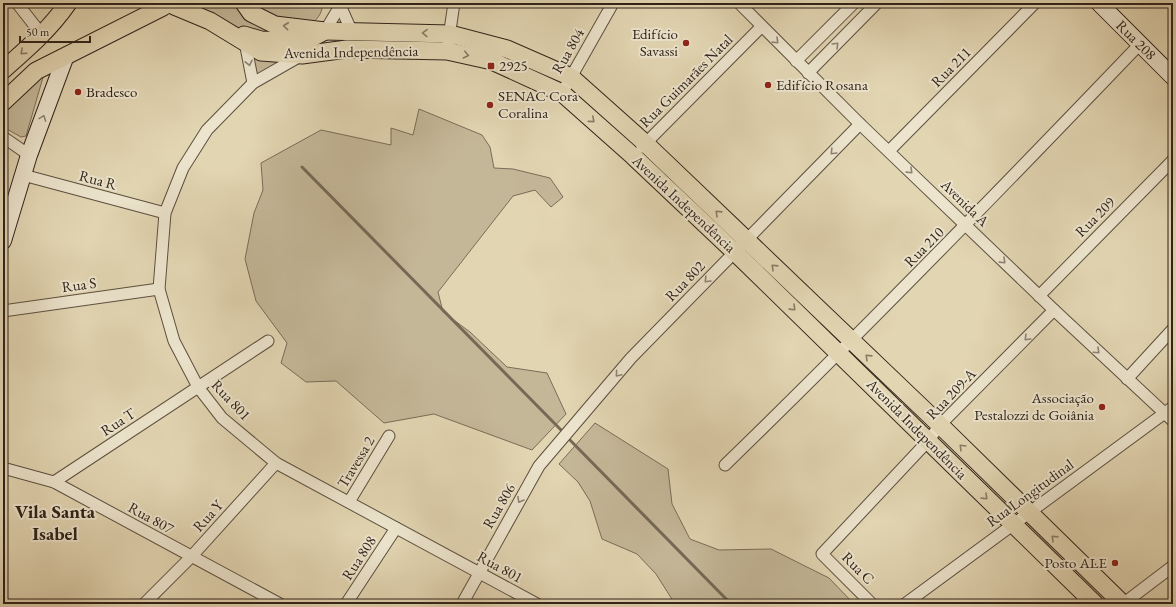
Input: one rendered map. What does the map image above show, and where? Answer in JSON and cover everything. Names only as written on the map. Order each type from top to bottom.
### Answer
[{"type":"main road","points":[[3,70],[42,35],[57,19],[68,3]]},
{"type":"main road","name":"Avenida Independência","points":[[145,3],[174,5],[210,21],[261,52],[302,55],[347,49],[447,51],[492,61],[562,93],[633,156],[852,341],[1123,604]]},
{"type":"main road","name":"Avenida Independência","points":[[244,3],[250,13],[275,25],[325,31],[351,30],[450,34],[507,49],[571,77],[645,143],[840,353],[1095,604]]},
{"type":"main road","points":[[3,102],[36,71],[174,5]]},
{"type":"main road","points":[[210,21],[262,40],[306,41],[325,31]]},
{"type":"street","points":[[17,3],[42,35]]},
{"type":"street","points":[[447,51],[454,3]]},
{"type":"street","name":"Rua 804","points":[[562,93],[613,3]]},
{"type":"street","name":"Avenida A","points":[[739,3],[761,27],[860,124],[1039,296],[1127,379],[1169,410],[1173,421]]},
{"type":"street","points":[[796,61],[854,3]]},
{"type":"street","points":[[808,72],[877,3]]},
{"type":"street","name":"Rua 211","points":[[889,151],[1035,3]]},
{"type":"street","name":"Rua 208","points":[[1099,3],[1173,77]]},
{"type":"street","points":[[325,31],[340,4]]},
{"type":"street","points":[[340,4],[351,30]]},
{"type":"street","name":"Rua Guimarães Natal","points":[[633,156],[761,27]]},
{"type":"street","points":[[245,42],[253,83]]},
{"type":"street","name":"Rua 210","points":[[724,465],[852,341],[1140,45]]},
{"type":"street","name":"Rua 801","points":[[302,55],[253,83],[207,130],[183,168],[165,213],[159,289],[174,342],[198,387],[222,418],[276,463],[537,604]]},
{"type":"street","points":[[3,241],[29,154],[65,58]]},
{"type":"street","name":"Rua 802","points":[[539,466],[631,358],[860,124]]},
{"type":"street","points":[[3,137],[29,154]]},
{"type":"street","name":"Rua 209","points":[[1039,296],[1173,160]]},
{"type":"street","name":"Rua R","points":[[23,176],[165,213]]},
{"type":"street","name":"Rua S","points":[[3,311],[159,289]]},
{"type":"street","name":"Rua 209-A","points":[[822,554],[928,441],[940,425],[1054,310]]},
{"type":"street","points":[[1127,379],[1173,329]]},
{"type":"street","name":"Rua T","points":[[54,482],[268,340]]},
{"type":"street","name":"Rua Longitudinal","points":[[905,604],[1169,410]]},
{"type":"street","name":"Travessa 2","points":[[349,502],[389,436]]},
{"type":"street","name":"Rua Y","points":[[144,604],[191,557],[276,463]]},
{"type":"street","name":"Rua 806","points":[[462,604],[539,466]]},
{"type":"street","name":"Rua 807","points":[[3,468],[54,482],[280,604]]},
{"type":"street","name":"Rua 808","points":[[346,604],[396,528]]},
{"type":"street","name":"Rua C","points":[[822,554],[872,604]]},
{"type":"street","points":[[1123,604],[1173,566]]},
{"type":"shaded area","points":[[189,3],[241,3],[275,27],[261,39],[175,6]]},
{"type":"shaded area","points":[[247,3],[323,3],[320,14],[312,23],[278,20]]},
{"type":"shaded area","points":[[249,52],[296,56],[256,78]]},
{"type":"shaded area","points":[[44,74],[26,136],[21,137],[3,127],[3,103]]},
{"type":"shaded area","points":[[419,109],[482,135],[490,147],[494,168],[513,169],[550,178],[563,197],[551,207],[535,190],[513,196],[438,292],[443,312],[470,332],[507,367],[547,373],[566,414],[532,450],[434,414],[384,423],[336,381],[306,382],[281,363],[287,343],[256,301],[245,259],[254,213],[263,190],[261,163],[321,130],[391,145],[391,128],[413,135]]},
{"type":"shaded area","points":[[595,423],[668,469],[672,504],[690,539],[719,550],[771,549],[829,578],[854,604],[675,604],[656,574],[637,554],[602,539],[590,501],[578,482],[559,464]]},
{"type":"waterway","points":[[302,167],[562,431]]},
{"type":"waterway","points":[[569,439],[731,604]]},
{"type":"place","name":"Edifício Savassi","points":[[686,43]]},
{"type":"place","name":"2925","points":[[491,66]]},
{"type":"place","name":"Edifício Rosana","points":[[768,85]]},
{"type":"place","name":"Bradesco","points":[[78,92]]},
{"type":"place","name":"SENAC Cora Coralina","points":[[490,105]]},
{"type":"place","name":"Associação Pestalozzi de Goiânia","points":[[1102,407]]},
{"type":"place","name":"Posto ALE","points":[[1115,563]]},
{"type":"district","name":"Vila Santa Isabel","points":[[55,522]]}]
